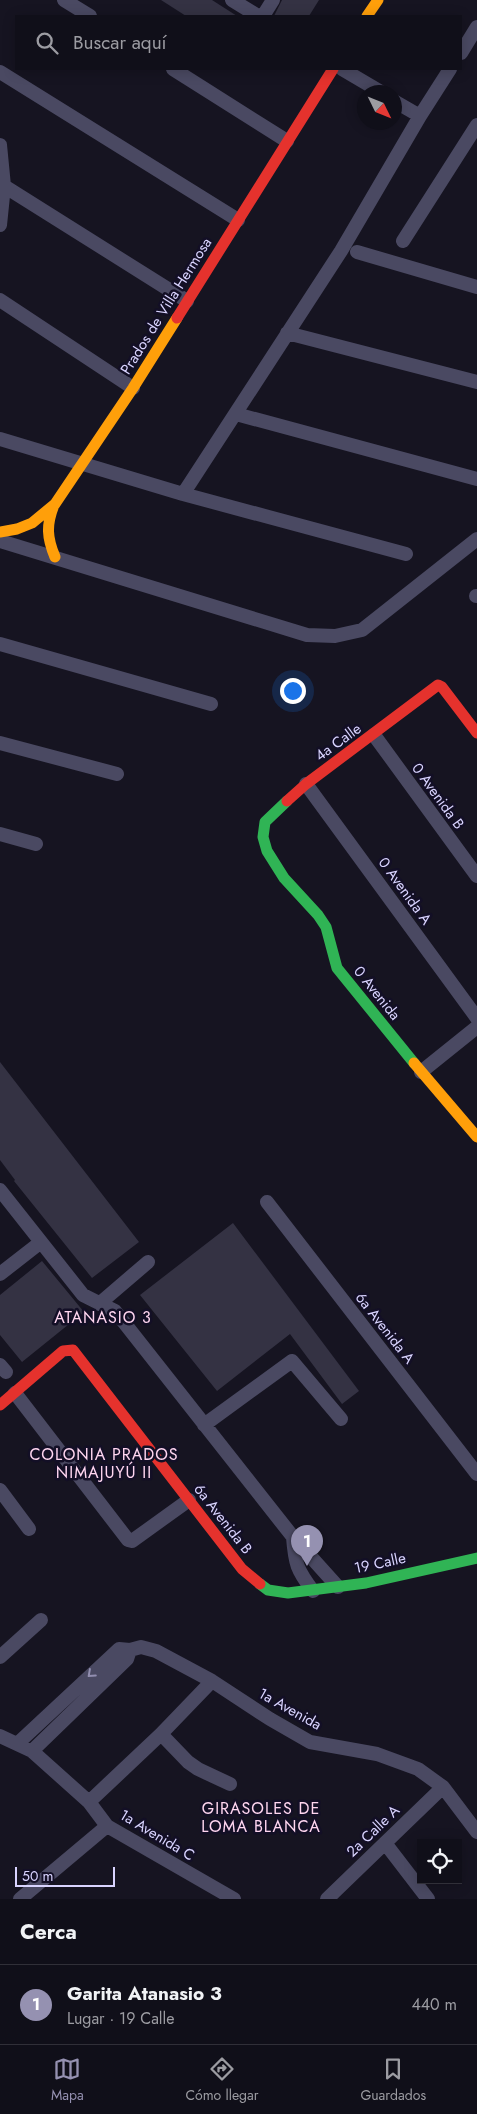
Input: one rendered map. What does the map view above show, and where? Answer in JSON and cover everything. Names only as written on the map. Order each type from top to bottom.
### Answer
[{"type":"street","points":[[64,0],[88,15]]},
{"type":"street","points":[[232,0],[256,15]]},
{"type":"street","points":[[264,15],[273,0]]},
{"type":"street","points":[[368,15],[378,0]]},
{"type":"street","points":[[462,50],[477,28]]},
{"type":"street","points":[[175,70],[287,141]]},
{"type":"street","name":"Prados de Villa Hermosa","points":[[0,532],[17,529],[32,523],[55,504],[133,388],[332,70]]},
{"type":"street","points":[[344,70],[369,85]]},
{"type":"street","points":[[182,494],[341,251],[420,116],[449,70]]},
{"type":"street","points":[[0,72],[238,220]]},
{"type":"street","points":[[402,106],[420,116]]},
{"type":"street","points":[[403,241],[477,124]]},
{"type":"street","points":[[0,145],[4,186],[0,225]]},
{"type":"street","points":[[4,186],[187,301]]},
{"type":"street","points":[[357,252],[477,287]]},
{"type":"street","points":[[0,300],[133,388]]},
{"type":"street","points":[[287,333],[477,382]]},
{"type":"street","points":[[236,414],[477,478]]},
{"type":"street","points":[[0,439],[182,494],[406,554]]},
{"type":"street","points":[[55,504],[46,528],[47,540],[55,557]]},
{"type":"street","points":[[0,541],[306,635],[335,636],[362,630],[477,539]]},
{"type":"street","points":[[0,644],[211,704]]},
{"type":"street","name":"4a Calle","points":[[262,831],[265,822],[306,784],[374,735],[438,685],[477,733]]},
{"type":"street","name":"0 Avenida B","points":[[374,735],[477,876]]},
{"type":"street","points":[[0,743],[117,774]]},
{"type":"street","name":"0 Avenida A","points":[[306,784],[477,1018]]},
{"type":"street","name":"0 Avenida","points":[[262,831],[267,856],[326,928],[334,948],[337,968],[421,1072],[477,1137]]},
{"type":"street","points":[[0,834],[36,844]]},
{"type":"street","points":[[421,1072],[477,1027]]},
{"type":"street","points":[[0,1190],[83,1295],[115,1311],[293,1537],[338,1587]]},
{"type":"street","name":"6a Avenida A","points":[[267,1202],[477,1474]]},
{"type":"street","points":[[0,1274],[41,1242]]},
{"type":"street","points":[[99,1304],[148,1262]]},
{"type":"street","name":"6a Avenida B","points":[[15,1393],[63,1352],[69,1349],[73,1350],[242,1569],[268,1590],[288,1594]]},
{"type":"street","points":[[204,1425],[292,1361],[341,1419]]},
{"type":"street","points":[[0,1405],[15,1393],[128,1540],[132,1541],[189,1500]]},
{"type":"street","points":[[0,1490],[29,1529]]},
{"type":"street","points":[[293,1537],[295,1561],[301,1575],[313,1591]]},
{"type":"street","name":"19 Calle","points":[[288,1594],[366,1583],[477,1558]]},
{"type":"street","points":[[0,1657],[42,1620]]},
{"type":"street","name":"1a Avenida","points":[[130,1650],[141,1647],[156,1651],[212,1681],[270,1720],[310,1742],[376,1754],[418,1768],[442,1787],[477,1832]]},
{"type":"street","points":[[16,1744],[119,1649],[130,1650],[127,1659],[32,1751]]},
{"type":"street","points":[[89,1802],[161,1734],[212,1681]]},
{"type":"street","points":[[161,1734],[188,1762],[230,1784]]},
{"type":"street","name":"1a Avenida C","points":[[0,1736],[32,1751],[89,1802],[107,1826],[234,1899]]},
{"type":"street","name":"2a Calle A","points":[[327,1899],[442,1787]]},
{"type":"street","points":[[27,1897],[107,1826]]},
{"type":"street","points":[[384,1843],[428,1899]]},
{"type":"building","points":[[161,0],[212,0],[235,15],[184,15]]},
{"type":"building","points":[[282,0],[319,0],[310,15],[274,15]]},
{"type":"building","points":[[0,1062],[139,1242],[92,1278],[14,1181],[0,1160]]},
{"type":"building","points":[[233,1223],[359,1391],[342,1404],[290,1334],[217,1391],[140,1295]]},
{"type":"building","points":[[42,1261],[84,1312],[22,1362],[0,1335],[0,1295]]},
{"type":"traffic: fast","points":[[287,801],[265,822],[263,837],[267,851],[284,878],[318,915],[326,927],[337,968],[414,1063]]},
{"type":"traffic: fast","points":[[260,1584],[268,1590],[288,1593],[366,1583],[477,1558]]},
{"type":"traffic: slow","points":[[368,15],[378,0]]},
{"type":"traffic: slow","points":[[0,532],[17,529],[32,523],[55,504],[133,388],[177,318]]},
{"type":"traffic: slow","points":[[54,505],[48,531],[55,557]]},
{"type":"traffic: slow","points":[[414,1063],[477,1137]]},
{"type":"traffic: jam","points":[[177,318],[332,70]]},
{"type":"traffic: jam","points":[[287,801],[306,784],[438,685],[442,687],[477,733]]},
{"type":"traffic: jam","points":[[0,1405],[63,1351],[73,1350],[242,1569],[260,1584]]},
{"type":"place","name":"Garita Atanasio 3","points":[[307,1566]]},
{"type":"district","name":"ATANASIO 3","points":[[103,1317]]},
{"type":"district","name":"COLONIA PRADOS NIMAJUYÚ II","points":[[104,1463]]},
{"type":"district","name":"GIRASOLES DE LOMA BLANCA","points":[[261,1817]]}]
